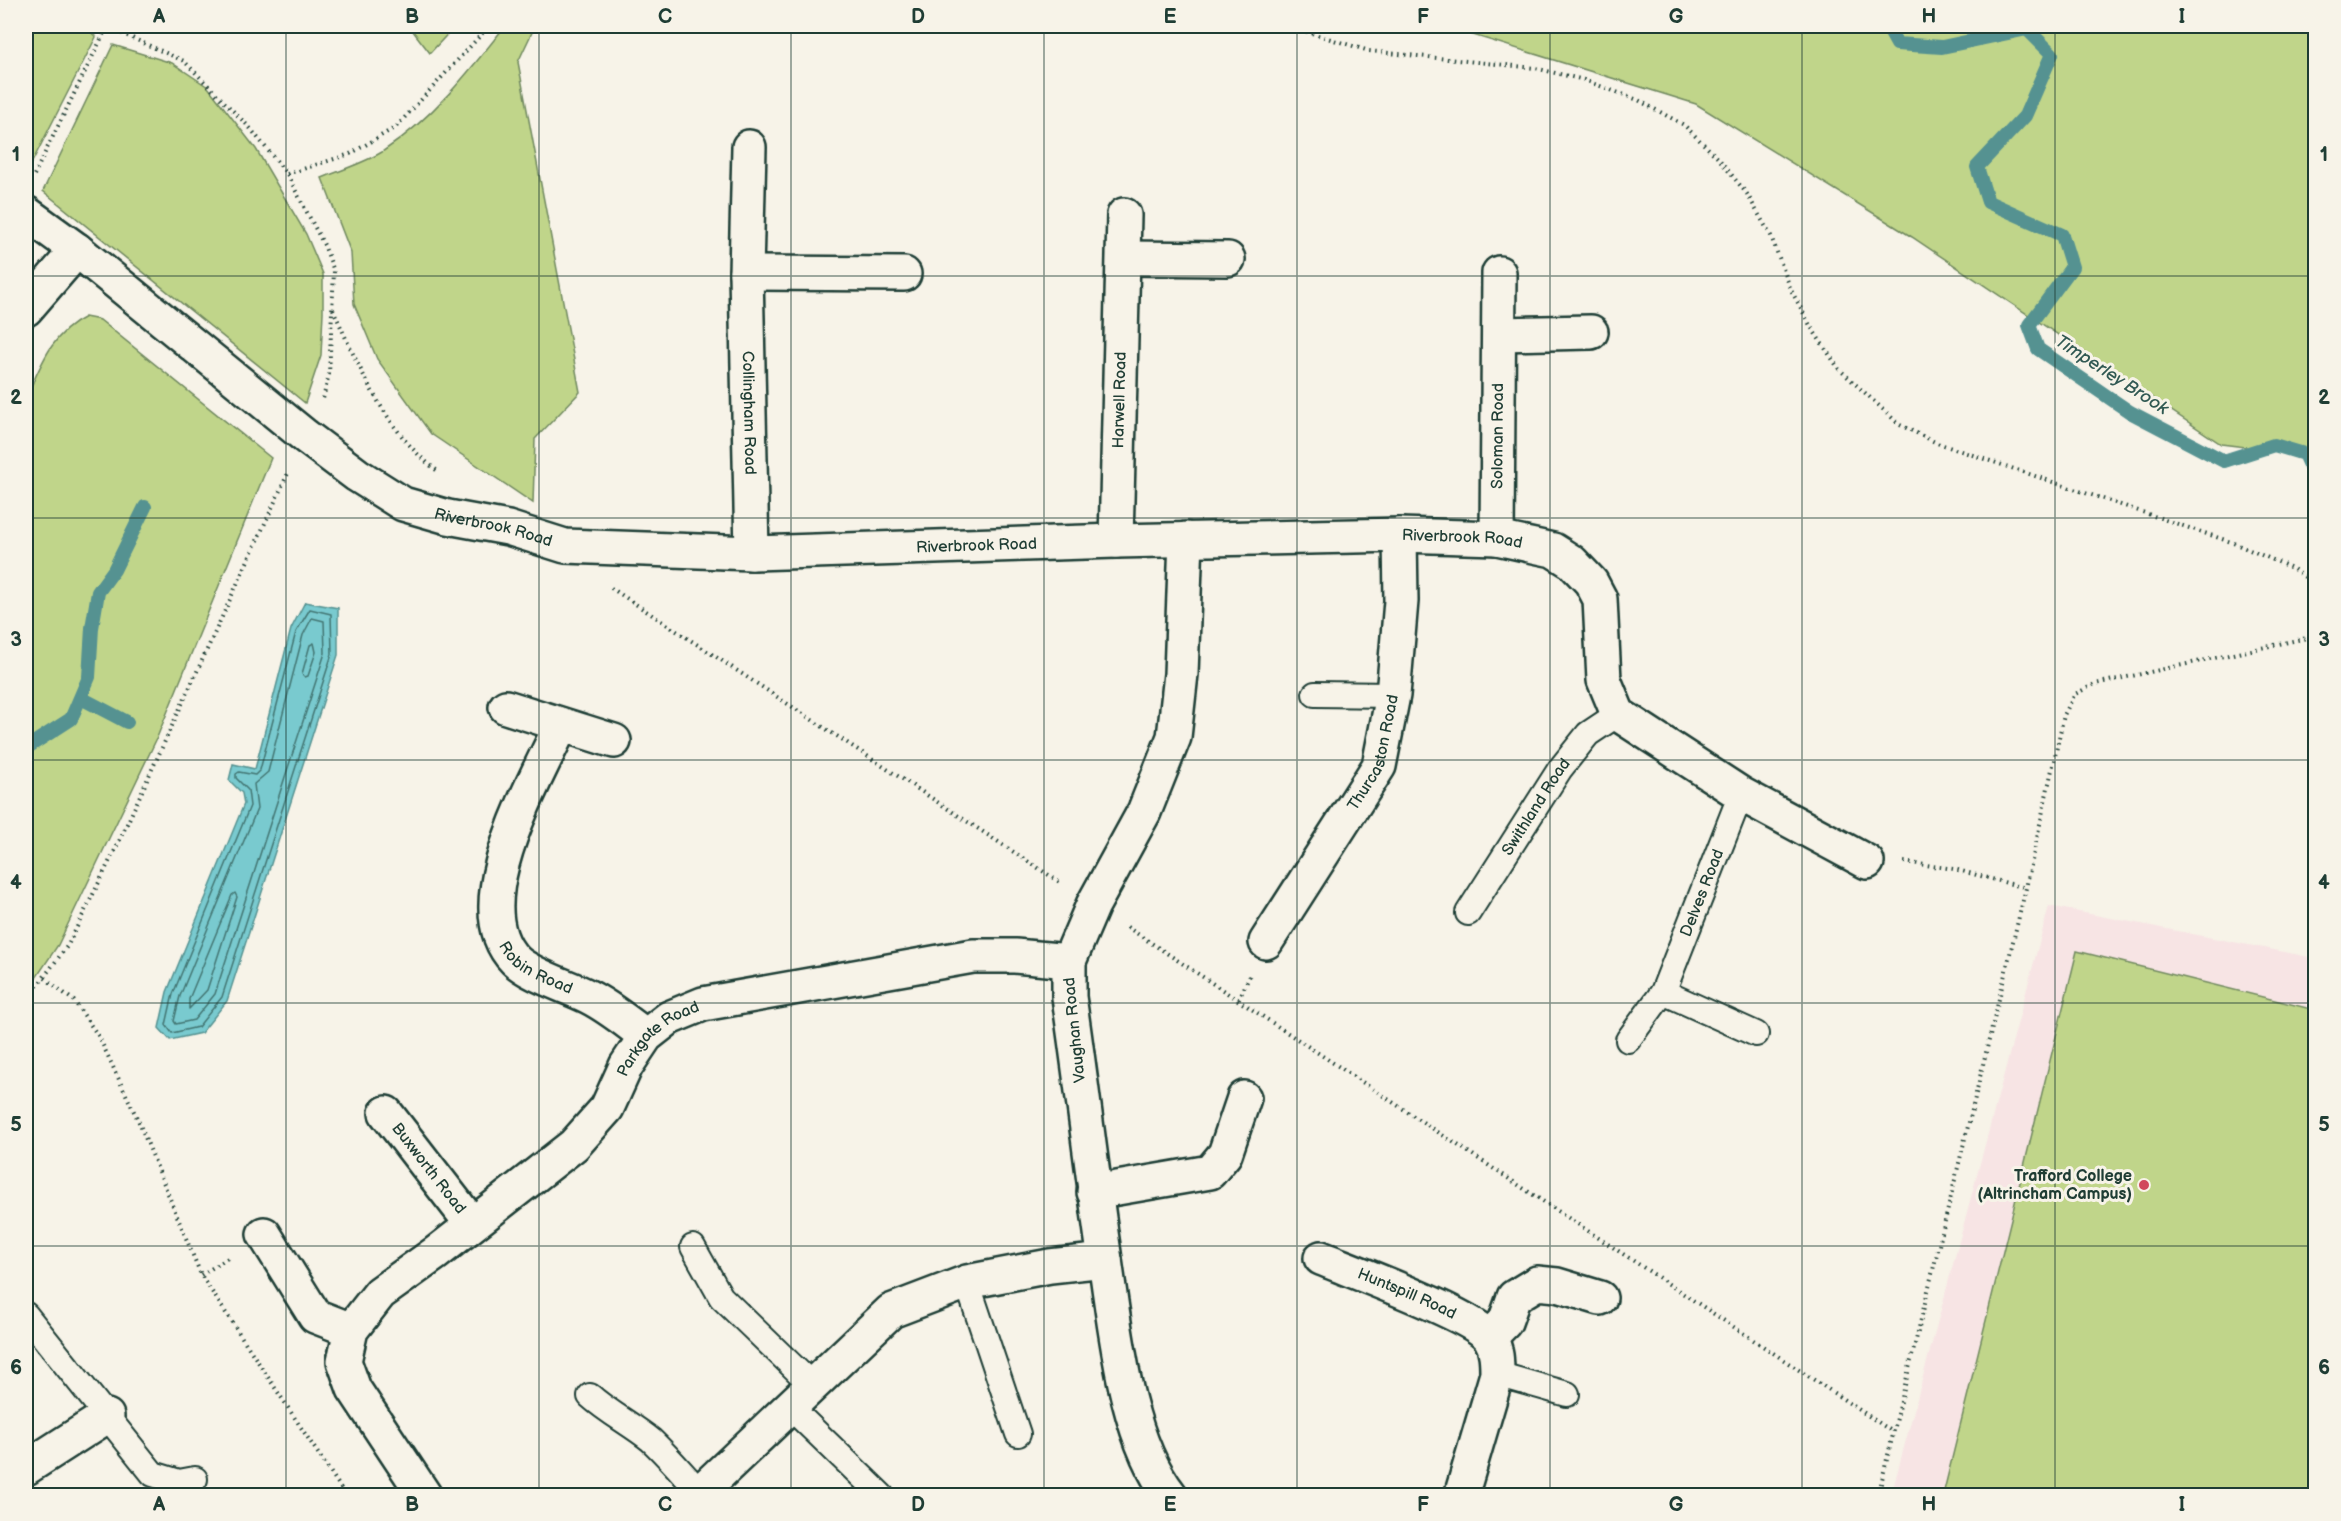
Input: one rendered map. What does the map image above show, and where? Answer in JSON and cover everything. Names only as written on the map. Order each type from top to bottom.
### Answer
[{"type":"street","name":"Collingham Road","points":[[748,147],[746,273],[752,553]]},
{"type":"street","name":"Riverbrook Road","points":[[26,213],[77,250],[305,436],[357,475],[403,504],[448,517],[508,528],[565,546],[752,553],[1186,539],[1400,535],[1497,538],[1553,550],[1572,562],[1591,582],[1600,599],[1604,680],[1618,714]]},
{"type":"street","name":"Harwell Road","points":[[1116,541],[1124,215]]},
{"type":"street","points":[[26,309],[77,250]]},
{"type":"street","points":[[1124,258],[1228,259]]},
{"type":"street","points":[[746,273],[904,274]]},
{"type":"street","name":"Soloman Road","points":[[1497,538],[1499,273]]},
{"type":"street","points":[[1500,334],[1592,332]]},
{"type":"street","name":"Thurcaston Road","points":[[1266,942],[1379,766],[1393,695],[1401,602],[1400,535]]},
{"type":"street","name":"Vaughan Road","points":[[1171,1496],[1156,1476],[1138,1432],[1112,1311],[1069,997],[1069,961],[1093,904],[1144,812],[1174,737],[1181,674],[1186,539]]},
{"type":"street","points":[[506,707],[614,741]]},
{"type":"street","points":[[1618,714],[1741,794],[1867,862]]},
{"type":"street","name":"Robin Road","points":[[561,725],[518,820],[500,873],[495,904],[501,936],[516,961],[548,979],[591,998],[646,1036]]},
{"type":"street","name":"Parkgate Road","points":[[425,1496],[354,1389],[344,1361],[351,1330],[380,1293],[574,1145],[607,1108],[626,1066],[646,1036],[669,1018],[703,1004],[973,956],[1016,956],[1069,961]]},
{"type":"street","points":[[1094,1192],[1210,1172],[1225,1154],[1244,1098]]},
{"type":"street","name":"Buxworth Road","points":[[386,1113],[472,1224]]},
{"type":"street","points":[[264,1234],[315,1316],[351,1330]]},
{"type":"street","name":"Huntspill Road","points":[[1321,1258],[1466,1320],[1490,1337]]},
{"type":"street","points":[[698,1494],[891,1311],[967,1282],[1050,1266],[1105,1260]]},
{"type":"street","points":[[1461,1496],[1497,1374],[1497,1354],[1490,1337],[1505,1322],[1514,1297],[1537,1283],[1557,1285],[1600,1298]]},
{"type":"street","points":[[26,1468],[107,1416]]},
{"type":"lane","points":[[1315,693],[1393,695]]},
{"type":"lane","name":"Swithland Road","points":[[1468,913],[1560,769],[1587,734],[1618,714]]},
{"type":"lane","name":"Delves Road","points":[[1628,1040],[1664,992],[1741,794]]},
{"type":"lane","points":[[1664,992],[1756,1034]]},
{"type":"lane","points":[[693,1247],[721,1297],[882,1496]]},
{"type":"lane","points":[[967,1282],[1018,1434]]},
{"type":"lane","points":[[26,1315],[153,1474],[179,1482],[195,1479]]},
{"type":"lane","points":[[1497,1374],[1567,1394]]},
{"type":"lane","points":[[590,1396],[611,1415],[629,1423],[653,1442],[698,1494]]},
{"type":"path","points":[[26,1001],[68,945],[115,850],[305,436],[319,412],[329,374],[334,271],[324,245],[287,174],[250,128],[184,61],[106,26],[31,181]]},
{"type":"path","points":[[287,174],[350,154],[396,127],[489,26]]},
{"type":"path","points":[[1289,26],[1369,51],[1535,68],[1584,80],[1638,100],[1684,125],[1719,159],[1747,194],[1770,236],[1791,290],[1811,327],[1839,369],[1900,425],[1937,443],[2230,542],[2292,568],[2316,585]]},
{"type":"path","points":[[331,306],[355,361],[381,408],[426,462],[442,474]]},
{"type":"path","points":[[612,548],[611,588],[1893,1432]]},
{"type":"path","points":[[1878,1496],[2026,888],[2064,715],[2074,694],[2095,684],[2316,636]]},
{"type":"path","points":[[1867,862],[1913,862],[2026,888]]},
{"type":"path","points":[[45,978],[74,1001],[99,1037],[138,1120],[201,1275],[346,1496]]},
{"type":"shaded area","name":"Trafford College (Altrincham Campus)","points":[[2049,906],[2315,958],[2315,1495],[1891,1496]]},
{"type":"green space","points":[[26,26],[84,26],[96,37],[26,174]]},
{"type":"green space","points":[[409,26],[455,26],[430,53]]},
{"type":"green space","points":[[505,26],[535,26],[518,62],[580,392],[535,439],[533,503],[431,434],[377,359],[354,304],[351,253],[322,178],[375,156],[417,125],[463,77]]},
{"type":"green space","points":[[1444,26],[2315,26],[2315,481],[2304,454],[2221,444],[1912,237],[1696,104]]},
{"type":"green space","points":[[113,45],[172,63],[208,87],[256,149],[306,234],[323,274],[323,312],[321,355],[305,403],[43,191]]},
{"type":"green space","points":[[85,317],[100,320],[271,458],[156,740],[58,945],[26,993],[26,398],[42,362],[55,341],[73,324]]},
{"type":"green space","name":"Trafford College (Altrincham Campus)","points":[[2077,951],[2315,1010],[2315,1495],[1943,1495]]},
{"type":"water","points":[[305,602],[338,608],[338,655],[227,1001],[201,1033],[170,1040],[159,1028],[167,992],[244,804],[242,793],[229,780],[233,764],[255,769],[291,629]]},
{"type":"waterway","name":"Timperley Brook","points":[[1887,26],[1897,44],[1942,47],[2027,29],[2052,54],[2025,116],[1977,167],[1988,202],[2062,235],[2072,267],[2029,325],[2038,349],[2130,412],[2224,461],[2274,445],[2304,454],[2316,481]]},
{"type":"waterway","points":[[26,748],[71,719],[89,677],[92,628],[98,592],[114,570],[145,507]]},
{"type":"waterway","points":[[81,698],[127,722]]},
{"type":"place","name":"Trafford College (Altrincham Campus)","points":[[2144,1185]]}]
